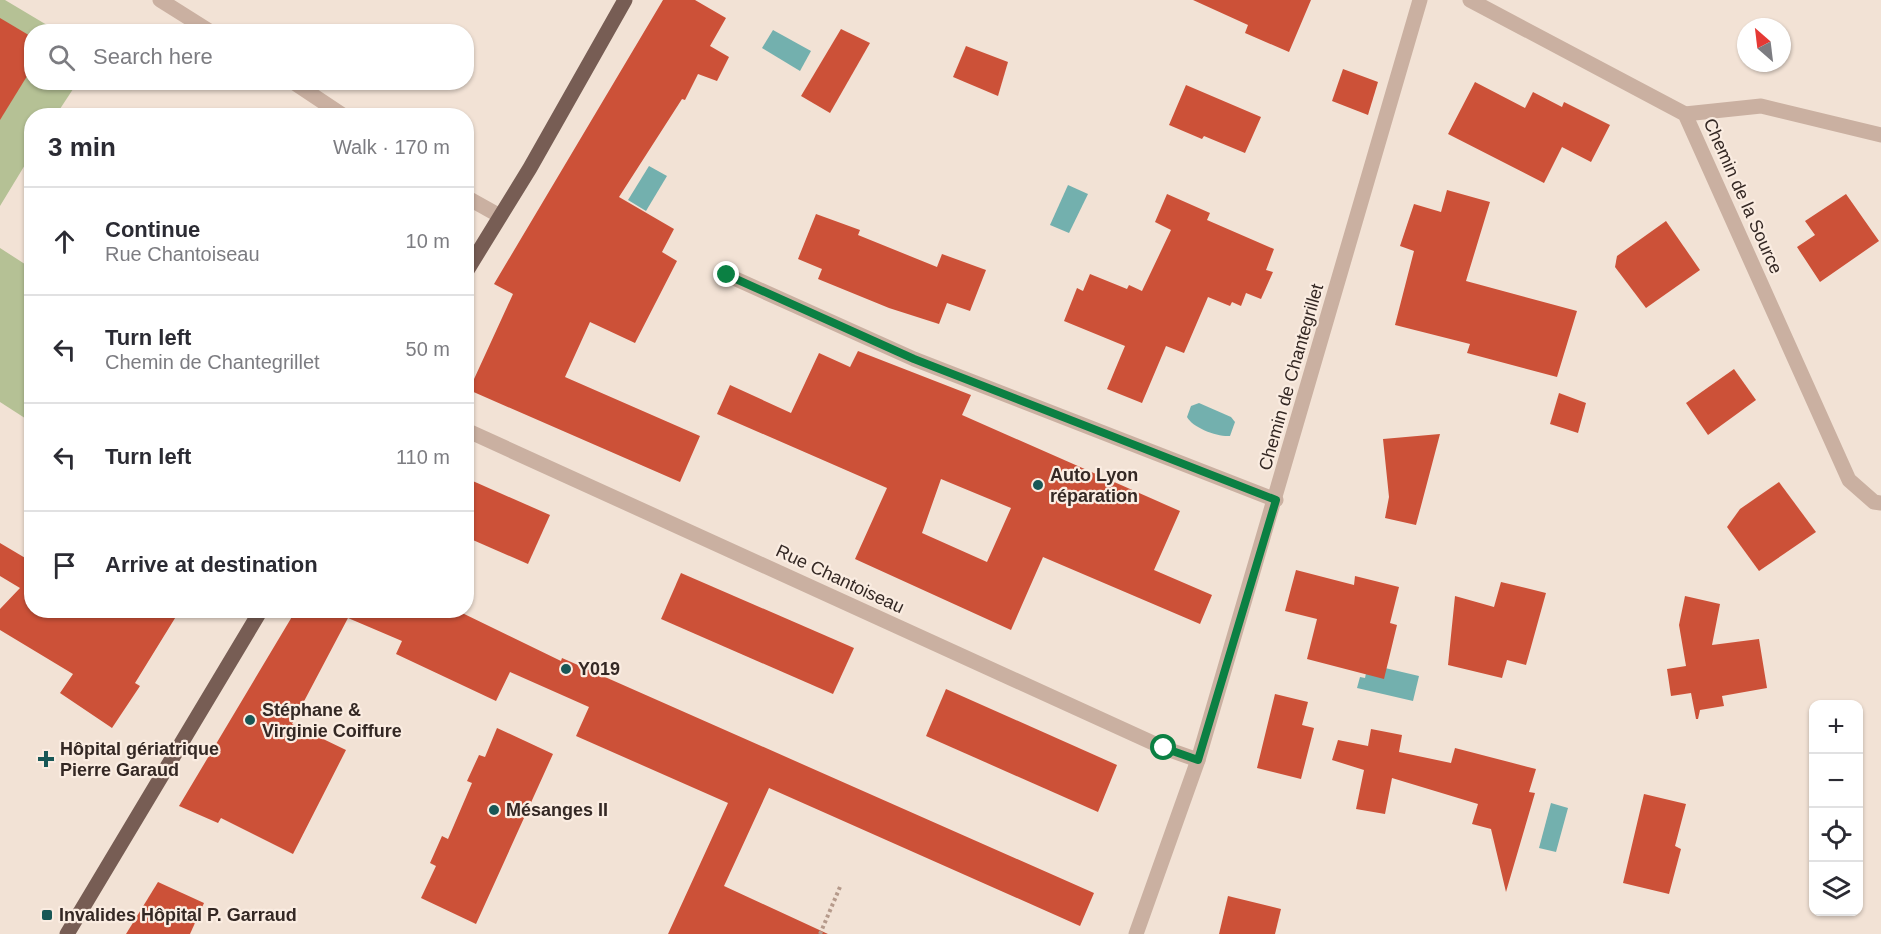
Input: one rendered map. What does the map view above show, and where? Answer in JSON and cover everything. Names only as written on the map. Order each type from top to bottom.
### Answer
[{"type":"main road","points":[[474,259],[625,0]]},
{"type":"main road","points":[[67,934],[256,618]]},
{"type":"street","points":[[160,0],[198,24]]},
{"type":"street","name":"Chemin de Chantegrillet","points":[[1136,934],[1198,760],[1276,500],[1420,0]]},
{"type":"street","name":"Chemin de la Source","points":[[1470,0],[1685,114],[1849,480],[1874,502],[1881,504]]},
{"type":"street","points":[[305,90],[332,108]]},
{"type":"street","points":[[1685,114],[1761,106],[1881,135]]},
{"type":"street","points":[[474,201],[500,216]]},
{"type":"street","points":[[727,275],[914,359],[1276,500]]},
{"type":"street","name":"Rue Chantoiseau","points":[[474,434],[1164,748],[1198,760]]},
{"type":"path","points":[[820,934],[840,887]]},
{"type":"green space","points":[[0,0],[5,0],[45,24],[24,24],[24,90],[72,90],[61,108],[24,108],[24,167],[0,206]]},
{"type":"green space","points":[[0,248],[24,263],[24,417],[0,402]]},
{"type":"water","points":[[773,30],[811,51],[800,71],[762,48]]},
{"type":"water","points":[[649,166],[667,176],[646,211],[628,200]]},
{"type":"water","points":[[1068,185],[1088,194],[1069,233],[1050,225]]},
{"type":"water","points":[[1199,403],[1231,417],[1235,422],[1230,436],[1206,431],[1190,421],[1187,417],[1191,406]]},
{"type":"water","points":[[1368,664],[1419,676],[1413,701],[1357,688],[1360,677],[1365,678]]},
{"type":"water","points":[[1551,803],[1568,808],[1556,852],[1539,848]]},
{"type":"building","points":[[663,0],[695,0],[726,18],[710,46],[729,57],[717,81],[698,74],[685,100],[682,99],[619,197],[674,229],[662,252],[677,261],[635,343],[590,322],[565,377],[700,436],[680,482],[474,392],[474,379],[513,294],[494,284]]},
{"type":"building","points":[[1193,0],[1311,0],[1289,52],[1245,33],[1248,25]]},
{"type":"building","points":[[0,18],[24,32],[24,81],[0,120]]},
{"type":"building","points":[[841,29],[870,43],[830,113],[801,96]]},
{"type":"building","points":[[966,46],[1008,62],[998,96],[953,77]]},
{"type":"building","points":[[1343,69],[1378,82],[1368,115],[1332,101]]},
{"type":"building","points":[[1475,82],[1525,108],[1533,92],[1562,107],[1564,102],[1610,125],[1591,162],[1562,147],[1544,183],[1448,134]]},
{"type":"building","points":[[1186,85],[1261,117],[1245,153],[1169,125]]},
{"type":"building","points":[[1447,190],[1490,202],[1466,281],[1577,311],[1557,377],[1467,353],[1470,344],[1395,325],[1414,251],[1400,246],[1414,204],[1441,212]]},
{"type":"building","points":[[1167,194],[1210,213],[1207,220],[1274,249],[1266,270],[1273,272],[1261,299],[1246,293],[1241,306],[1232,302],[1230,306],[1208,297],[1184,353],[1166,346],[1142,403],[1107,389],[1125,346],[1064,321],[1077,288],[1083,291],[1090,274],[1127,289],[1129,285],[1142,291],[1171,230],[1155,222]]},
{"type":"building","points":[[1846,194],[1879,241],[1820,282],[1797,247],[1815,235],[1805,221]]},
{"type":"building","points":[[816,214],[860,230],[858,235],[937,267],[942,254],[986,270],[970,311],[947,303],[939,324],[889,308],[818,279],[822,269],[798,259]]},
{"type":"building","points":[[1666,221],[1700,270],[1646,308],[1615,267],[1617,256]]},
{"type":"building","points":[[858,351],[971,395],[962,415],[1180,511],[1154,570],[1212,595],[1200,624],[1043,557],[1011,630],[855,559],[887,488],[717,414],[730,385],[791,413],[819,353],[850,367]],"holes":[[[941,479],[1011,508],[987,562],[922,533]]]},
{"type":"building","points":[[1734,369],[1756,400],[1708,435],[1686,403]]},
{"type":"building","points":[[1559,393],[1586,403],[1578,433],[1550,424]]},
{"type":"building","points":[[1440,434],[1416,525],[1385,518],[1389,497],[1383,439]]},
{"type":"building","points":[[474,482],[550,515],[528,564],[474,540]]},
{"type":"building","points":[[1779,482],[1816,532],[1759,571],[1727,527],[1740,509]]},
{"type":"building","points":[[0,543],[24,557],[24,618],[175,618],[135,683],[140,686],[112,728],[60,693],[73,674],[0,630],[0,609],[20,588],[0,576]]},
{"type":"building","points":[[1296,570],[1354,585],[1355,576],[1399,587],[1390,623],[1397,625],[1384,679],[1307,659],[1317,619],[1285,611]]},
{"type":"building","points":[[681,573],[854,648],[833,694],[661,619]]},
{"type":"building","points":[[1501,582],[1546,593],[1526,665],[1507,660],[1502,678],[1448,665],[1455,596],[1494,607]]},
{"type":"building","points":[[1685,596],[1720,604],[1712,645],[1759,639],[1767,688],[1722,696],[1724,706],[1700,710],[1698,719],[1696,719],[1691,693],[1671,696],[1667,669],[1686,666],[1679,625]]},
{"type":"building","points":[[291,618],[348,618],[292,724],[346,750],[293,854],[221,818],[218,823],[179,806]]},
{"type":"building","points":[[348,618],[472,618],[561,661],[562,658],[1094,893],[1080,926],[769,788],[724,886],[828,934],[668,934],[728,803],[576,736],[589,707],[510,672],[496,701],[396,654],[402,641]]},
{"type":"building","points":[[946,689],[1117,765],[1098,812],[926,736]]},
{"type":"building","points":[[1275,694],[1308,702],[1302,725],[1314,728],[1301,779],[1257,768]]},
{"type":"building","name":"Mésanges II","points":[[497,728],[553,754],[476,924],[421,898],[436,866],[430,863],[442,836],[448,839],[472,783],[467,781],[479,755],[485,757]]},
{"type":"building","points":[[1371,729],[1402,735],[1399,752],[1451,763],[1455,748],[1536,769],[1529,792],[1535,793],[1506,892],[1491,829],[1472,824],[1478,804],[1392,778],[1385,814],[1356,809],[1364,770],[1332,760],[1338,740],[1368,746]]},
{"type":"building","points":[[1644,794],[1686,804],[1675,846],[1681,849],[1669,894],[1623,883]]},
{"type":"building","points":[[158,882],[204,903],[190,934],[126,934]]},
{"type":"building","points":[[1228,896],[1281,909],[1275,934],[1219,934]]},
{"type":"place","name":"Auto Lyon réparation","points":[[1038,485]]},
{"type":"place","name":"Y019","points":[[566,669]]},
{"type":"place","name":"Stéphane & Virginie Coiffure","points":[[250,720]]},
{"type":"place","name":"Hôpital gériatrique Pierre Garaud","points":[[46,759]]},
{"type":"place","name":"Mésanges II","points":[[494,810]]},
{"type":"place","name":"Invalides Hôpital P. Garraud","points":[[47,915]]},
{"type":"route","points":[[727,275],[914,359],[1276,500],[1198,760],[1164,748]]}]
